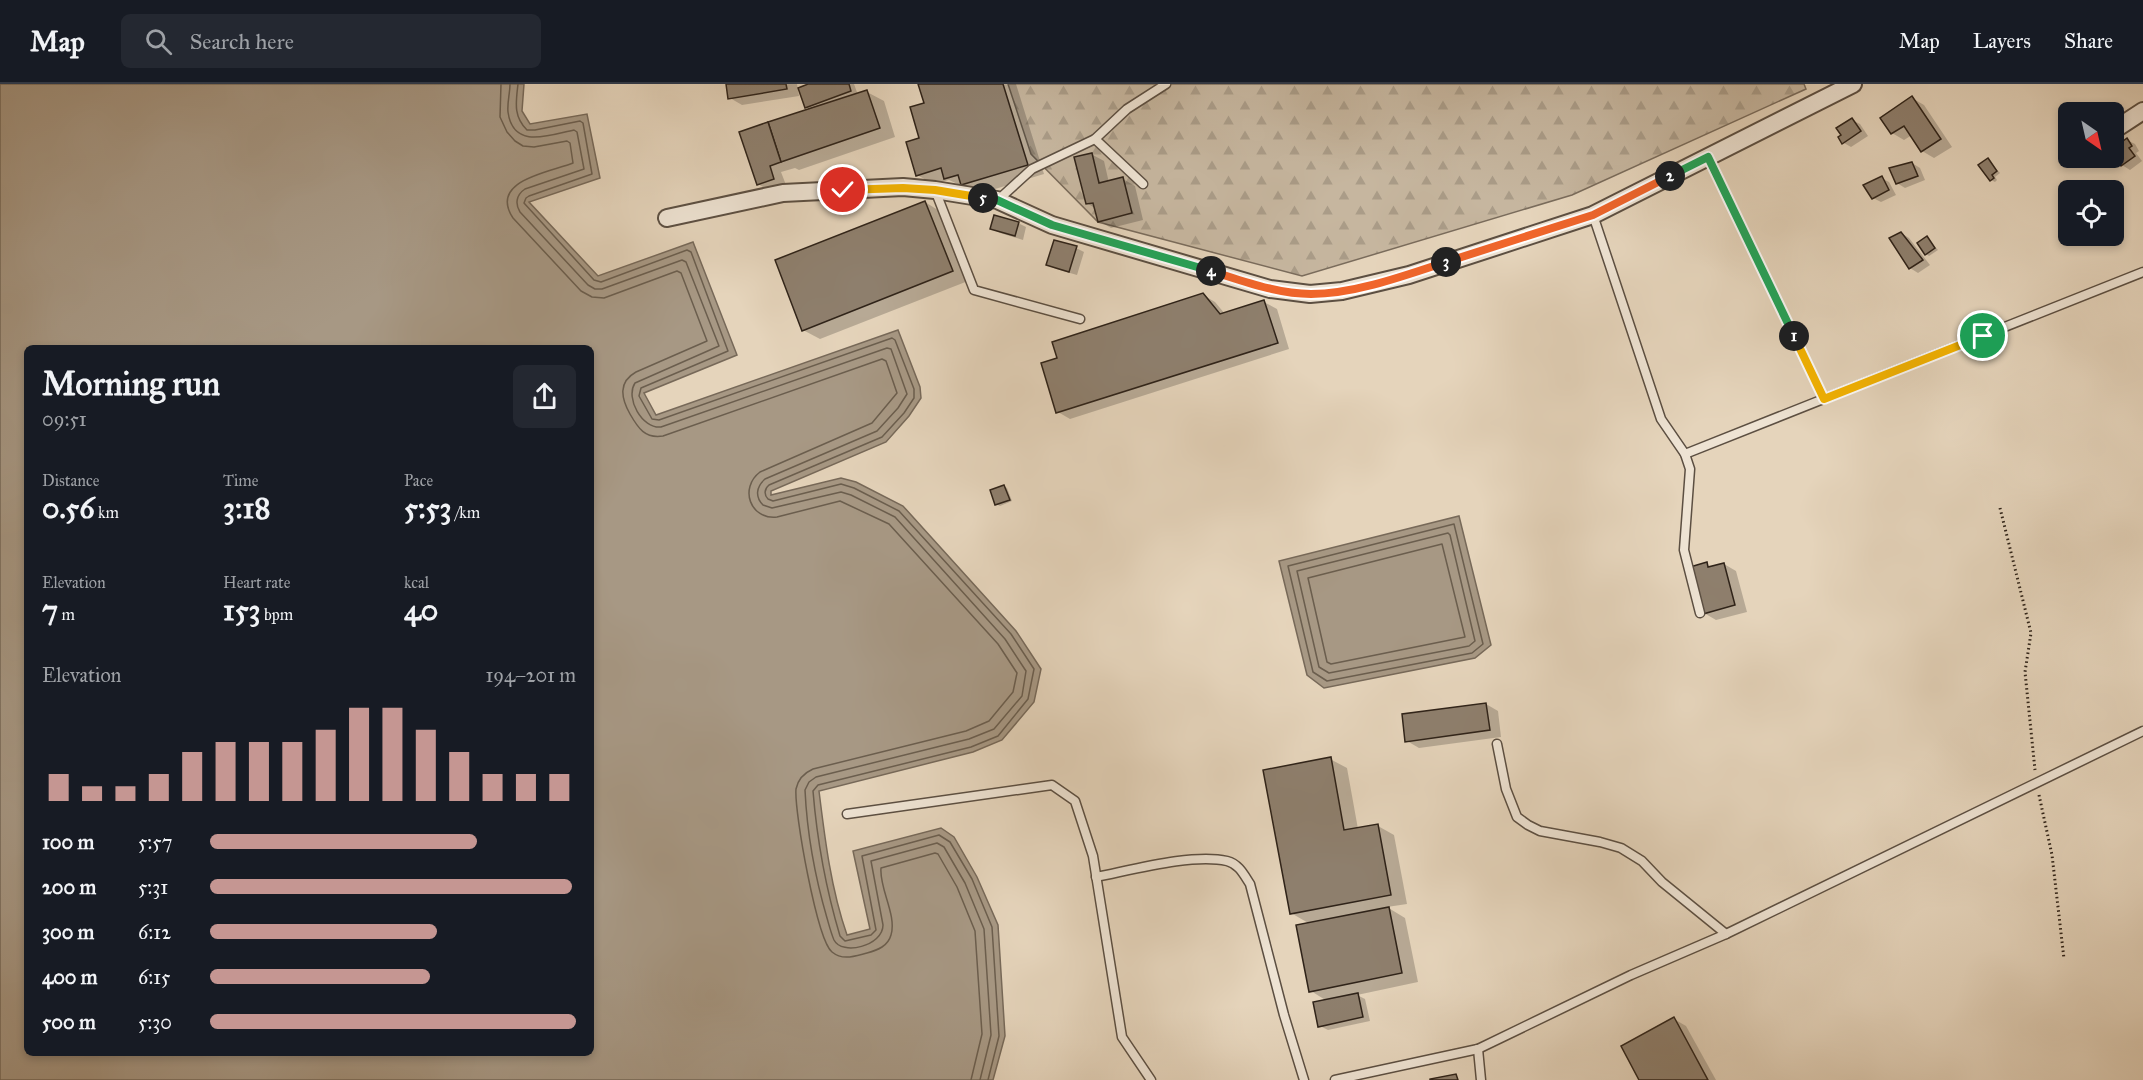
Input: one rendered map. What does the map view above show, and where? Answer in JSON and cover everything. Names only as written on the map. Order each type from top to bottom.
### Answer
[{"type":"street","points":[[667,218],[783,193],[903,188],[935,190],[997,200],[1052,225],[1270,289],[1310,294],[1342,291],[1409,274],[1593,215],[1853,84]]},
{"type":"street","points":[[2124,123],[2143,111]]},
{"type":"lane","points":[[997,200],[1032,169],[1095,139],[1127,109],[1166,84]]},
{"type":"lane","points":[[1095,139],[1143,184]]},
{"type":"lane","points":[[935,190],[974,290],[1080,319]]},
{"type":"lane","points":[[1593,215],[1661,419],[1685,454],[1690,469],[1684,550],[1700,613]]},
{"type":"lane","points":[[1685,454],[2143,272]]},
{"type":"lane","points":[[1335,1080],[1478,1049],[1631,975],[1726,934],[2143,731]]},
{"type":"lane","points":[[1497,744],[1506,789],[1517,817],[1540,831],[1621,848],[1642,861],[1662,882],[1726,934]]},
{"type":"lane","points":[[847,814],[1052,785],[1075,801],[1093,856],[1122,1037],[1151,1080]]},
{"type":"lane","points":[[1096,877],[1187,859],[1228,861],[1242,872],[1250,884],[1284,1015],[1304,1080]]},
{"type":"lane","points":[[1478,1049],[1481,1080]]},
{"type":"path","points":[[1708,157],[1824,399]]},
{"type":"path","points":[[2000,508],[2031,633],[2025,672],[2036,783],[2052,855],[2064,959]]},
{"type":"green space","points":[[1008,84],[1804,84],[1806,89],[1572,195],[1302,276],[1098,222],[1031,154]]},
{"type":"water","points":[[0,84],[524,84],[522,111],[530,124],[587,114],[600,178],[529,202],[598,276],[693,242],[737,355],[644,393],[656,415],[898,330],[920,387],[921,398],[909,416],[886,442],[771,491],[771,495],[841,478],[856,482],[903,506],[1016,631],[1041,669],[1034,702],[1002,740],[973,752],[819,791],[833,882],[847,935],[870,929],[853,851],[941,828],[954,837],[977,877],[998,925],[1005,1036],[993,1080],[0,1080]]},
{"type":"water","points":[[1459,516],[1491,645],[1475,658],[1324,688],[1307,675],[1279,561]]},
{"type":"building","points":[[726,84],[786,84],[787,89],[728,99]]},
{"type":"building","points":[[808,84],[849,84],[851,91],[805,108],[798,88]]},
{"type":"building","points":[[918,84],[1003,84],[1028,165],[961,185],[958,175],[944,179],[941,168],[916,176],[906,142],[919,138],[910,107],[924,103]]},
{"type":"building","points":[[867,90],[880,128],[781,162],[768,122]]},
{"type":"building","points":[[1912,96],[1941,139],[1921,152],[1904,126],[1891,134],[1880,118]]},
{"type":"building","points":[[1852,118],[1861,131],[1842,144],[1838,137],[1841,135],[1836,128]]},
{"type":"building","points":[[768,122],[781,162],[770,166],[774,179],[757,185],[739,132]]},
{"type":"building","points":[[2127,138],[2132,146],[2129,148],[2135,156],[2124,164],[2124,140]]},
{"type":"building","points":[[1092,153],[1099,183],[1123,177],[1132,213],[1098,222],[1093,203],[1086,204],[1074,157]]},
{"type":"building","points":[[1988,158],[1997,171],[1992,175],[1994,178],[1990,181],[1978,165]]},
{"type":"building","points":[[1912,162],[1918,176],[1896,184],[1889,168]]},
{"type":"building","points":[[1882,176],[1889,190],[1872,199],[1863,185]]},
{"type":"building","points":[[925,201],[953,271],[802,331],[775,260]]},
{"type":"building","points":[[994,215],[1019,222],[1015,236],[990,229]]},
{"type":"building","points":[[1901,232],[1923,260],[1909,269],[1889,238]]},
{"type":"building","points":[[1927,236],[1935,248],[1925,255],[1917,243]]},
{"type":"building","points":[[1054,240],[1077,246],[1069,272],[1046,265]]},
{"type":"building","points":[[1203,293],[1220,314],[1264,300],[1278,343],[1056,413],[1041,363],[1057,358],[1052,342]]},
{"type":"building","points":[[1004,485],[1010,500],[995,505],[990,490]]},
{"type":"building","points":[[1707,562],[1708,567],[1724,563],[1735,605],[1703,614],[1690,567]]},
{"type":"building","points":[[1486,703],[1490,730],[1405,742],[1402,714]]},
{"type":"building","points":[[1331,757],[1344,830],[1378,824],[1391,895],[1290,914],[1263,770]]},
{"type":"building","points":[[1389,907],[1402,973],[1309,992],[1296,925]]},
{"type":"building","points":[[1358,993],[1363,1017],[1318,1027],[1313,1002]]},
{"type":"building","points":[[1674,1017],[1708,1080],[1639,1080],[1621,1046]]},
{"type":"building","points":[[1456,1074],[1458,1080],[1430,1080],[1430,1079]]},
{"type":"route","points":[[843,190],[903,188],[935,190],[997,200],[1052,225],[1270,289],[1310,294],[1342,291],[1409,274],[1593,215],[1708,157],[1824,399],[1983,336]]}]
